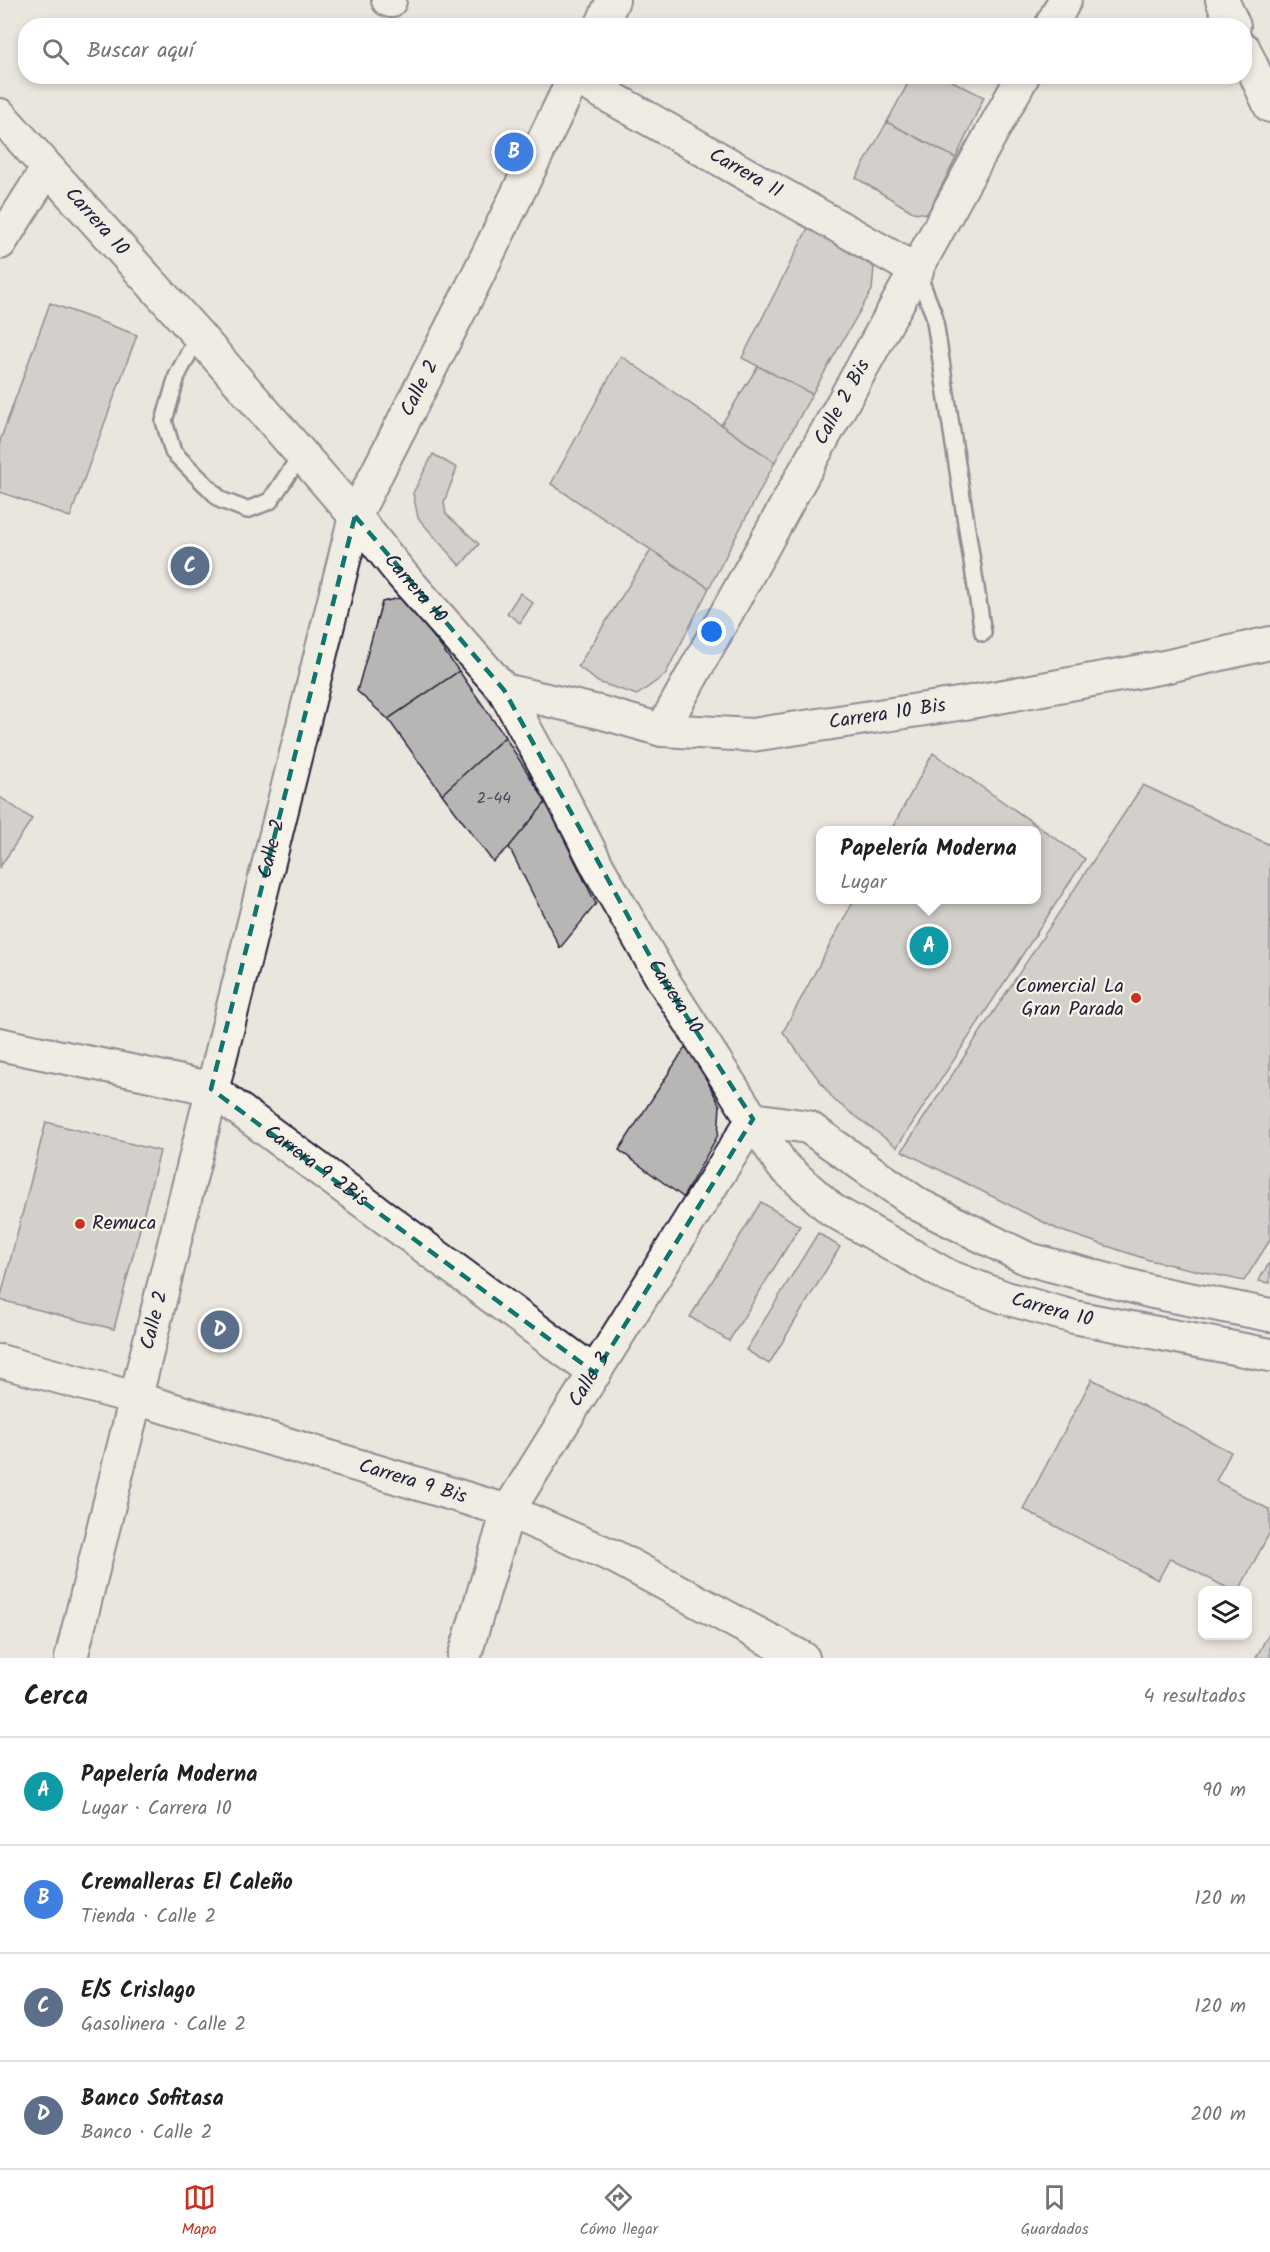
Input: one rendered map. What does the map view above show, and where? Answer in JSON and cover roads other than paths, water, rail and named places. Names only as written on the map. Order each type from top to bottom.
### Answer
[{"type":"street","points":[[605,18],[613,0]]},
{"type":"street","points":[[1055,18],[1065,0]]},
{"type":"street","points":[[1222,0],[1230,18]]},
{"type":"street","points":[[1252,65],[1270,106]]},
{"type":"street","name":"Calle 2","points":[[71,1658],[355,516],[472,287],[572,84]]},
{"type":"street","name":"Carrera 11","points":[[587,84],[916,271]]},
{"type":"street","name":"Calle 2 Bis","points":[[662,730],[1019,84]]},
{"type":"street","name":"Carrera 10","points":[[0,116],[198,335],[355,516],[403,576],[504,690],[598,869],[645,950],[782,1166],[832,1210],[948,1276],[1006,1298],[1074,1317],[1270,1355]]},
{"type":"street","points":[[0,243],[47,169]]},
{"type":"street","name":"Carrera 10 Bis","points":[[504,690],[603,713],[662,730],[752,735],[965,703],[1164,667],[1270,643]]},
{"type":"street","name":"Carrera 9 2Bis","points":[[0,1044],[142,1072],[211,1089],[595,1373]]},
{"type":"street","points":[[753,1119],[808,1127],[919,1205],[1028,1259],[1153,1292],[1270,1315]]},
{"type":"street","name":"Calle 3","points":[[464,1658],[508,1511],[753,1119]]},
{"type":"street","points":[[894,1247],[919,1205]]},
{"type":"street","points":[[1141,1330],[1153,1292]]},
{"type":"street","name":"Carrera 9 Bis","points":[[0,1361],[135,1398],[508,1511],[615,1557],[803,1658]]},
{"type":"lane","points":[[916,271],[934,315],[983,633]]},
{"type":"lane","points":[[198,335],[177,376],[165,422],[173,452],[221,500],[247,510],[270,501],[301,455]]},
{"type":"place","name":"Cremalleras El Caleño","points":[[514,152]]},
{"type":"place","name":"E/S Crislago","points":[[190,566]]},
{"type":"place","name":"Papelería Moderna","points":[[929,946]]},
{"type":"place","name":"Comercial La Gran Parada","points":[[1136,998]]},
{"type":"place","name":"Remuca","points":[[80,1224]]},
{"type":"place","name":"Banco Sofitasa","points":[[220,1330]]}]
